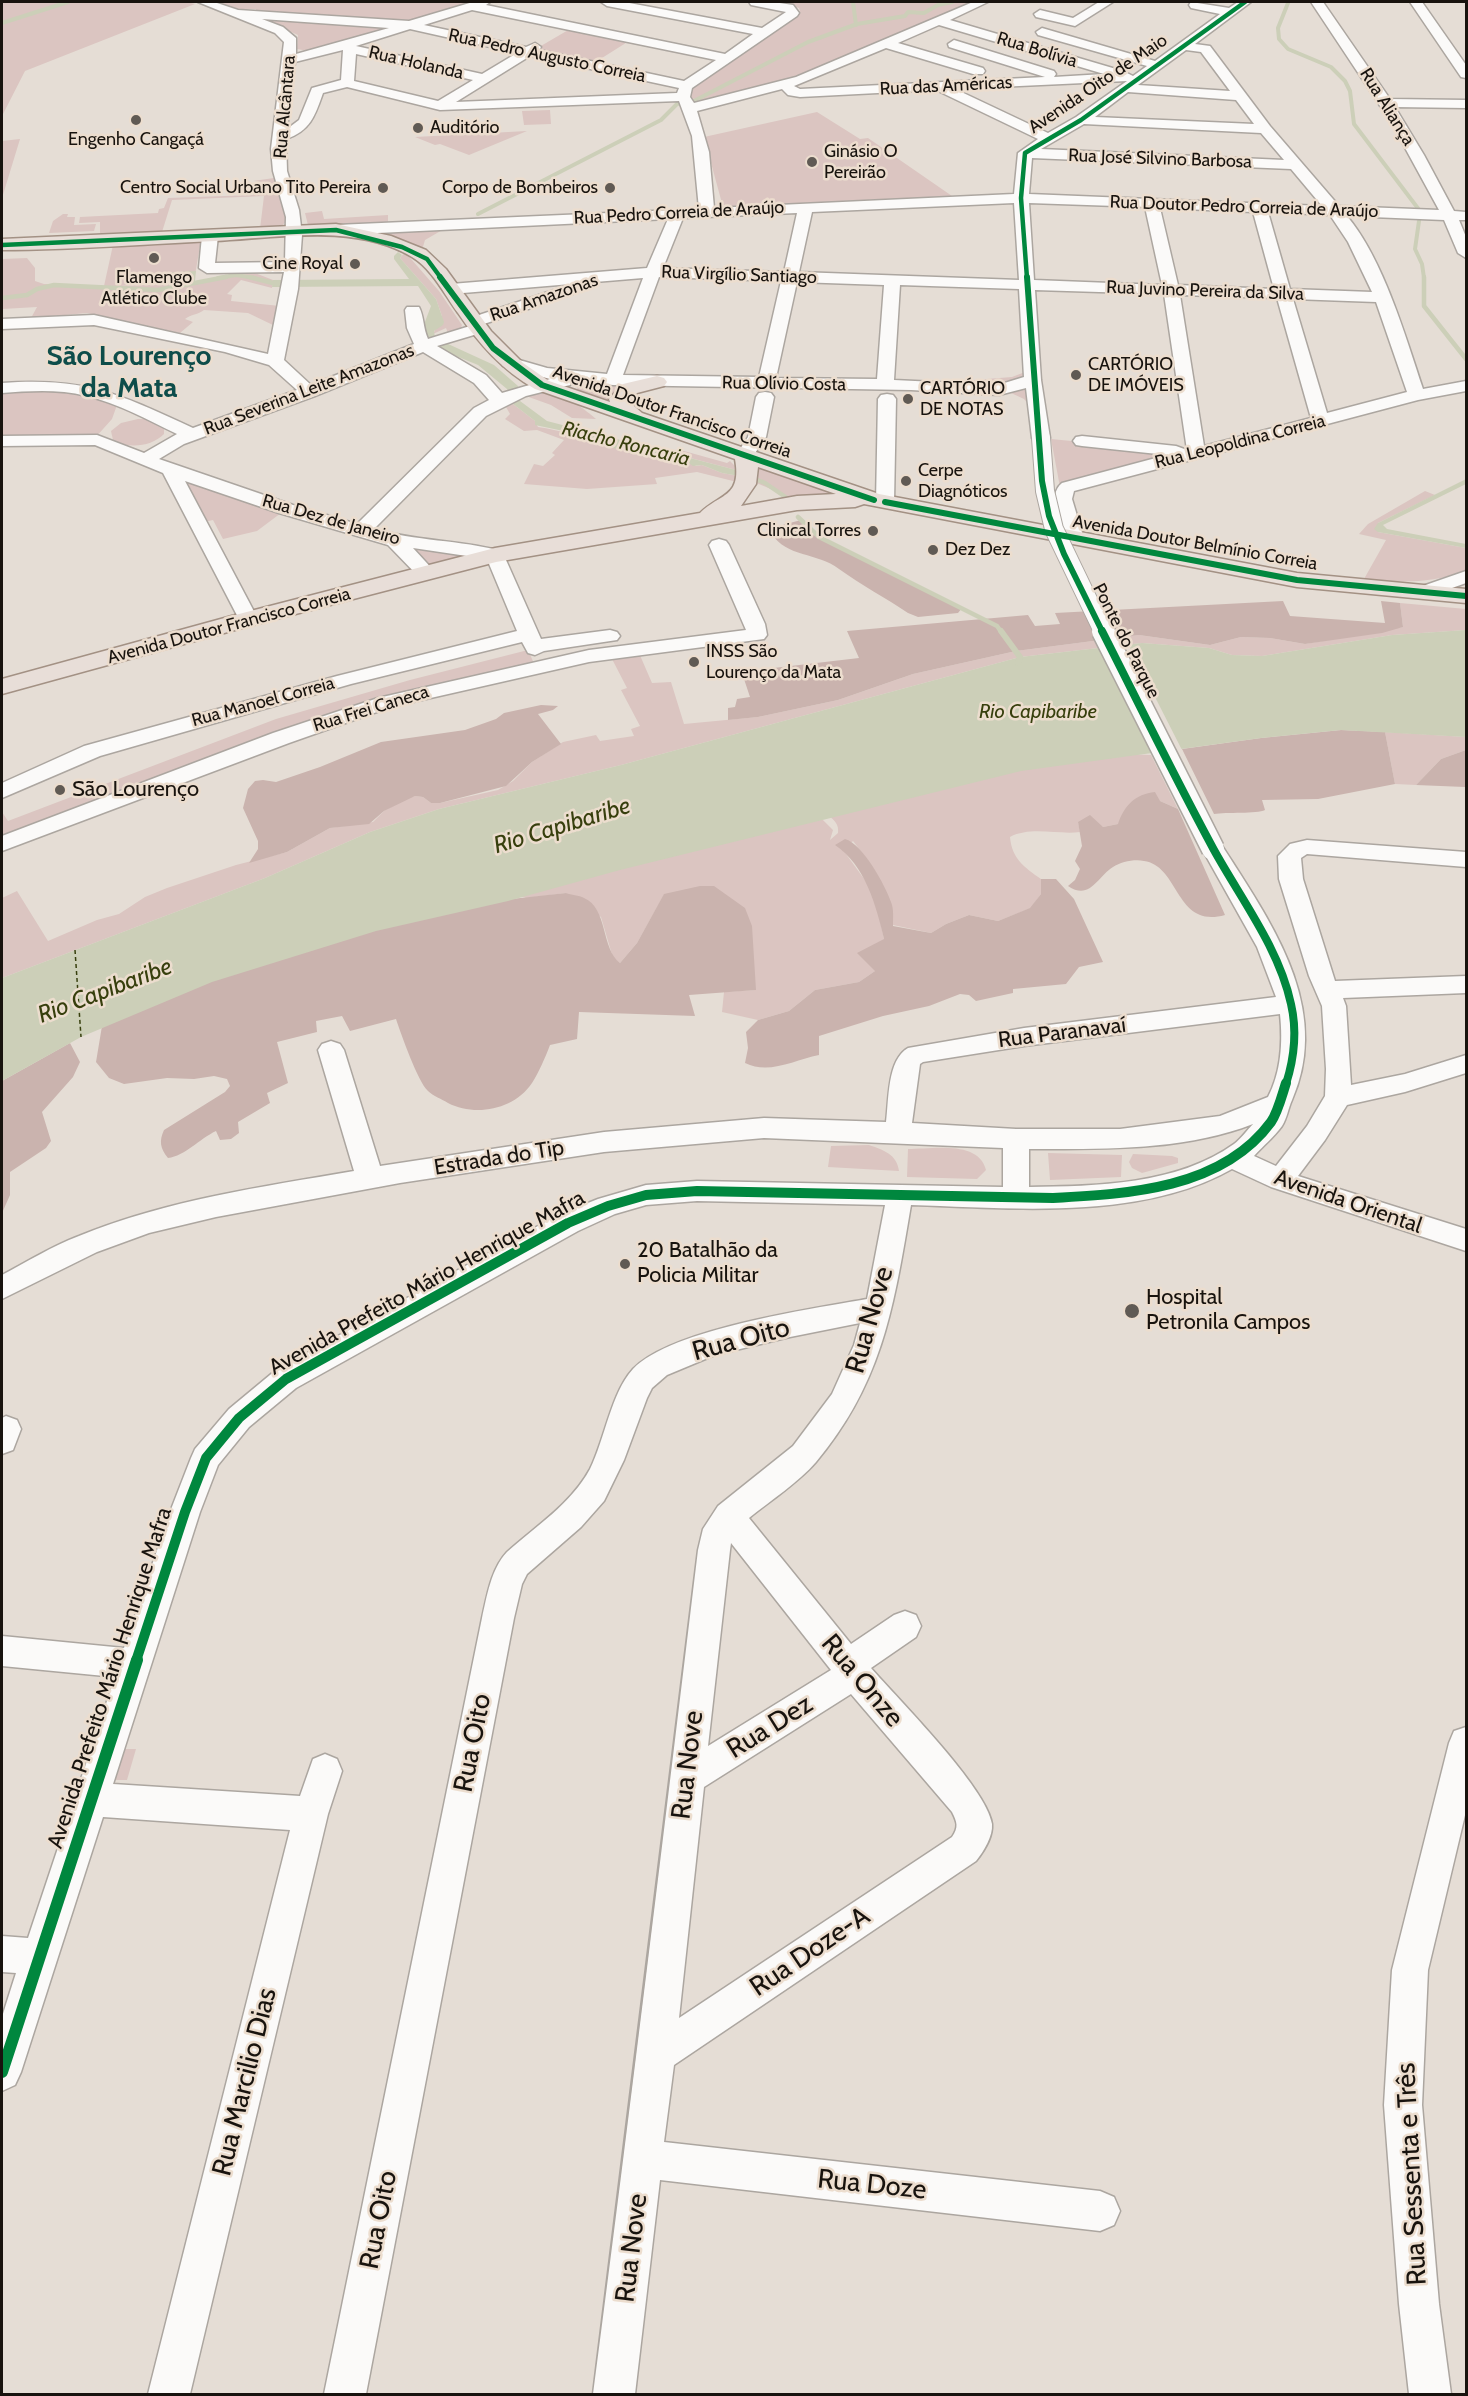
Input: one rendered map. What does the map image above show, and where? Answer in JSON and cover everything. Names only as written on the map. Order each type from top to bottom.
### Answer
[{"type":"main road","name":"Avenida Doutor Francisco Correia","points":[[2,245],[336,230],[405,248],[427,259],[493,348],[534,387],[634,416],[745,470],[880,501]]},
{"type":"main road","points":[[634,416],[623,408],[620,399],[630,388],[657,382]]},
{"type":"main road","points":[[697,520],[722,511],[736,501],[745,470]]},
{"type":"main road","name":"Avenida Doutor Francisco Correia","points":[[2,687],[248,619],[495,555],[797,503],[880,501]]},
{"type":"main road","name":"Avenida Doutor Belmínio Correia","points":[[880,501],[1297,580],[1467,596]]},
{"type":"street","name":"Rua Alcântara","points":[[204,2],[288,36],[291,41],[279,137],[279,166],[293,214],[294,231],[291,278],[275,361]]},
{"type":"street","points":[[607,2],[762,33]]},
{"type":"street","points":[[687,99],[726,58],[793,11],[755,2]]},
{"type":"street","points":[[279,137],[300,129],[304,125],[317,91],[332,84],[347,83],[440,106],[687,99],[785,85],[862,55],[982,2]]},
{"type":"street","points":[[1033,21],[1059,2]]},
{"type":"street","points":[[1033,21],[1077,21],[1107,2]]},
{"type":"street","name":"Avenida Oito de Maio","points":[[1037,415],[1030,380],[1029,284],[1021,198],[1025,153],[1081,120],[1129,81],[1156,65],[1245,2]]},
{"type":"street","name":"Rua Aliança","points":[[1317,2],[1387,103],[1450,215],[1467,253]]},
{"type":"street","points":[[1416,2],[1467,74]]},
{"type":"street","points":[[289,60],[350,46],[477,4],[569,26],[726,58]]},
{"type":"street","points":[[1195,5],[1230,12]]},
{"type":"street","points":[[966,10],[987,16]]},
{"type":"street","points":[[238,14],[408,25]]},
{"type":"street","name":"Rua Bolívia","points":[[939,21],[1129,81]]},
{"type":"street","points":[[1033,21],[1156,65]]},
{"type":"street","name":"Rua Pedro Augusto Correia","points":[[408,25],[594,66],[687,99]]},
{"type":"street","points":[[440,106],[569,26]]},
{"type":"street","points":[[914,32],[1070,80]]},
{"type":"street","points":[[534,105],[634,39]]},
{"type":"street","points":[[887,44],[1016,82]]},
{"type":"street","points":[[347,83],[350,46]]},
{"type":"street","name":"Rua Holanda","points":[[350,46],[482,78]]},
{"type":"street","points":[[1159,46],[1205,49],[1265,129],[1354,238],[1381,297],[1417,395]]},
{"type":"street","points":[[840,91],[880,68],[862,55]]},
{"type":"street","points":[[921,74],[955,85]]},
{"type":"street","name":"Rua das Américas","points":[[785,85],[796,92],[1070,80],[1129,81]]},
{"type":"street","points":[[1129,81],[1239,96]]},
{"type":"street","points":[[937,86],[1049,139]]},
{"type":"street","points":[[687,99],[704,171],[707,212]]},
{"type":"street","points":[[1387,103],[1467,104]]},
{"type":"street","points":[[1081,120],[1265,129]]},
{"type":"street","name":"Rua José Silvino Barbosa","points":[[1025,153],[1295,165]]},
{"type":"street","name":"Rua Pedro Correia de Araújo","points":[[336,230],[1021,198]]},
{"type":"street","name":"Rua Doutor Pedro Correia de Araújo","points":[[1021,198],[1467,216]]},
{"type":"street","points":[[1082,441],[1195,453],[1171,290],[1152,204]]},
{"type":"street","points":[[745,470],[757,437],[806,207]]},
{"type":"street","points":[[1259,208],[1286,294],[1321,422]]},
{"type":"street","points":[[613,380],[660,254],[678,213]]},
{"type":"street","points":[[427,259],[428,243],[442,231],[456,224]]},
{"type":"street","points":[[210,236],[207,268],[291,278]]},
{"type":"street","points":[[615,274],[660,254]]},
{"type":"street","name":"Rua Virgílio Santiago","points":[[451,290],[653,272],[1029,284]]},
{"type":"street","name":"Rua Amazonas","points":[[476,326],[615,274]]},
{"type":"street","points":[[880,501],[892,280]]},
{"type":"street","name":"Rua Juvino Pereira da Silva","points":[[1029,284],[1381,297]]},
{"type":"street","points":[[413,310],[415,328],[431,343],[480,379],[501,399]]},
{"type":"street","points":[[2,324],[81,319],[101,321],[252,353],[275,361],[309,392]]},
{"type":"street","name":"Rua Severina Leite Amazonas","points":[[144,460],[165,447],[193,435],[476,326]]},
{"type":"street","points":[[508,362],[546,373],[580,378]]},
{"type":"street","points":[[998,384],[1020,375],[1030,380]]},
{"type":"street","points":[[361,531],[472,418],[501,399],[534,387],[580,378]]},
{"type":"street","name":"Rua Olívio Costa","points":[[580,378],[766,390],[886,392],[911,385],[998,384],[1030,380]]},
{"type":"street","points":[[998,384],[1024,399],[1037,415]]},
{"type":"street","points":[[2,388],[56,386],[85,390],[111,423]]},
{"type":"street","name":"Rua Leopoldina Correia","points":[[1075,539],[1063,499],[1063,491],[1094,480],[1417,395],[1467,386]]},
{"type":"street","name":"Ponte do Parque","points":[[1037,415],[1041,438],[1042,481],[1047,509],[1059,543],[1213,849],[1261,934],[1285,983],[1293,1018],[1290,1074],[1277,1104]]},
{"type":"street","points":[[2,441],[111,423],[193,435]]},
{"type":"street","name":"Rua Dez de Janeiro","points":[[111,423],[144,460],[170,470],[395,541],[495,555]]},
{"type":"street","points":[[170,470],[248,619]]},
{"type":"street","points":[[395,541],[426,573]]},
{"type":"street","points":[[532,640],[636,633],[756,630],[719,545]]},
{"type":"street","points":[[495,555],[542,667]]},
{"type":"street","points":[[1424,592],[1467,577]]},
{"type":"street","name":"Rua Frei Caneca","points":[[2,844],[350,713],[416,694],[625,650],[756,630]]},
{"type":"street","name":"Rua Manoel Correia","points":[[2,791],[67,760],[99,748],[333,683],[532,640]]},
{"type":"street","points":[[1280,1180],[1316,1133],[1338,1097],[1339,1070],[1334,1006],[1321,976],[1291,879],[1289,864],[1293,852],[1307,847],[1369,849],[1467,859]]},
{"type":"street","points":[[1328,990],[1467,984]]},
{"type":"street","name":"Rua Paranavaí","points":[[898,1132],[907,1063],[917,1054],[1024,1037],[1291,1004]]},
{"type":"street","points":[[331,1050],[370,1179]]},
{"type":"street","points":[[1338,1097],[1405,1083],[1467,1064]]},
{"type":"street","name":"Estrada do Tip","points":[[2,1288],[87,1244],[146,1223],[216,1206],[604,1142],[764,1128],[898,1132],[1016,1139],[1120,1139],[1224,1125],[1277,1104]]},
{"type":"street","name":"Avenida Prefeito Mário Henrique Mafra","points":[[2,2072],[184,1512],[206,1458],[239,1418],[286,1379],[568,1222],[608,1206],[646,1195],[697,1191],[1089,1197],[1137,1191],[1180,1182],[1208,1172],[1233,1158],[1259,1137],[1273,1119],[1277,1104]]},
{"type":"street","points":[[1016,1139],[1016,1197]]},
{"type":"street","name":"Avenida Oriental","points":[[1233,1158],[1280,1180],[1467,1240]]},
{"type":"street","name":"Rua Nove","points":[[614,2394],[656,2055],[686,1779],[714,1550],[719,1529],[729,1516],[804,1455],[844,1401],[868,1345],[879,1308],[900,1194]]},
{"type":"street","name":"Rua Oito","points":[[345,2394],[498,1618],[504,1590],[515,1565],[582,1505],[602,1478],[629,1401],[644,1375],[668,1360],[703,1347],[761,1332],[879,1308]]},
{"type":"street","name":"Rua Onze","points":[[729,1516],[851,1670],[964,1800],[975,1826],[973,1837],[964,1849]]},
{"type":"street","name":"Rua Dez","points":[[686,1779],[851,1670],[905,1626]]},
{"type":"street","points":[[2,1650],[135,1664]]},
{"type":"street","name":"Rua Sessenta e Três","points":[[1430,2394],[1419,2304],[1403,2105],[1410,1970],[1467,1743]]},
{"type":"street","name":"Rua Marcilio Dias","points":[[169,2394],[311,1814],[325,1770]]},
{"type":"street","points":[[91,1799],[311,1814]]},
{"type":"street","name":"Rua Doze-A","points":[[656,2055],[964,1849]]},
{"type":"street","points":[[2,1954],[39,1957]]},
{"type":"street","name":"Rua Doze","points":[[643,2159],[1100,2211]]},
{"type":"shaded area","points":[[2,2],[187,2],[195,4],[25,71],[2,116]]},
{"type":"shaded area","points":[[215,2],[474,2],[411,21],[256,12],[256,9],[236,9]]},
{"type":"shaded area","points":[[774,2],[975,2],[798,80],[707,101],[689,98],[692,86],[800,11],[799,8]]},
{"type":"shaded area","points":[[262,19],[399,25],[308,51],[297,49],[298,35]]},
{"type":"shaded area","points":[[570,29],[629,41],[594,63],[534,50]]},
{"type":"shaded area","points":[[550,110],[551,124],[524,125],[522,111]]},
{"type":"shaded area","points":[[817,112],[860,139],[868,138],[952,196],[723,207],[704,137]]},
{"type":"shaded area","points":[[527,131],[469,155],[415,137]]},
{"type":"shaded area","points":[[20,139],[2,198],[2,141]]},
{"type":"shaded area","points":[[274,178],[287,199],[287,221],[279,228],[260,229],[264,196],[172,200],[162,232],[100,233],[100,222],[79,223],[80,217],[158,213],[159,209],[164,208],[168,198],[253,195],[254,191],[261,190],[263,182],[253,181]]},
{"type":"shaded area","points":[[322,211],[324,219],[388,215],[388,224],[308,225],[305,213]]},
{"type":"shaded area","points":[[63,214],[68,214],[67,217],[75,217],[74,225],[96,224],[94,231],[49,233],[53,221]]},
{"type":"shaded area","points":[[444,229],[425,240],[422,250],[365,232]]},
{"type":"shaded area","points":[[201,240],[194,281],[105,287],[209,281],[223,276],[255,273],[273,280],[272,288],[241,280],[227,294],[232,295],[231,301],[280,306],[275,326],[248,313],[204,310],[185,319],[193,322],[180,333],[87,313],[31,318],[37,307],[2,309],[2,259],[27,258],[35,268],[35,281],[44,284],[104,286],[113,245]]},
{"type":"shaded area","points":[[405,252],[439,291],[462,325],[461,328],[448,333],[446,328],[433,334],[442,316],[436,299],[400,258]]},
{"type":"shaded area","points":[[1025,372],[1037,415],[1024,399],[1009,392],[911,385],[1012,377]]},
{"type":"shaded area","points":[[581,382],[626,383],[612,401],[578,390],[576,386]]},
{"type":"shaded area","points":[[25,389],[84,393],[117,405],[112,419],[95,438],[2,439],[2,391]]},
{"type":"shaded area","points":[[535,393],[561,396],[575,403],[596,419],[572,418],[551,405],[526,396]]},
{"type":"shaded area","points":[[513,404],[535,421],[538,427],[645,455],[680,457],[696,466],[702,465],[722,473],[739,476],[737,482],[697,472],[655,478],[657,484],[587,489],[524,484],[534,464],[543,466],[555,455],[552,453],[564,440],[537,430],[524,431],[505,419],[510,414],[506,407]]},
{"type":"shaded area","points":[[147,419],[164,426],[164,434],[153,442],[139,445],[125,445],[113,440],[111,431],[121,423]]},
{"type":"shaded area","points":[[1051,439],[1194,453],[1060,487]]},
{"type":"shaded area","points":[[648,447],[684,451],[727,463],[730,461],[740,471]]},
{"type":"shaded area","points":[[756,459],[864,496],[781,499],[783,494],[754,482]]},
{"type":"shaded area","points":[[184,480],[281,513],[257,531],[223,539],[213,520],[200,523]]},
{"type":"shaded area","points":[[1425,491],[1435,495],[1378,523],[1378,532],[1466,548],[1466,572],[1415,581],[1364,579],[1386,540],[1359,534],[1368,524]]},
{"type":"shaded area","points":[[801,520],[819,537],[962,608],[958,613],[918,617],[830,564],[785,547],[771,533],[775,527]]},
{"type":"shaded area","points":[[395,541],[495,555],[426,573]]},
{"type":"shaded area","points":[[1283,601],[1290,616],[1385,623],[1381,601],[1400,603],[1403,627],[1382,633],[1305,644],[1270,638],[1241,637],[1210,645],[1139,635],[1016,651],[913,674],[838,700],[758,717],[728,720],[728,708],[735,707],[737,699],[750,697],[744,679],[760,675],[765,669],[859,658],[847,631],[1028,615],[1035,626],[1060,624],[1055,613]]},
{"type":"shaded area","points":[[1400,603],[1466,609],[1466,630],[1392,635],[1262,656],[1232,655],[1209,648],[1142,643],[1020,657],[621,765],[439,809],[370,832],[265,878],[2,978],[2,898],[17,891],[48,941],[97,920],[119,914],[145,897],[167,888],[236,865],[287,852],[330,828],[373,822],[384,811],[407,798],[423,797],[431,803],[440,803],[498,790],[513,781],[532,762],[563,742],[596,735],[600,741],[634,736],[631,729],[640,726],[621,690],[627,688],[612,659],[639,653],[652,683],[671,682],[684,724],[758,717],[838,700],[913,674],[1016,651],[1139,635],[1210,645],[1241,637],[1270,638],[1305,644],[1403,627]]},
{"type":"shaded area","points":[[528,650],[536,668],[375,702],[2,840],[2,812],[8,821],[276,719],[410,680]]},
{"type":"shaded area","points":[[541,705],[558,706],[553,710],[538,714],[561,744],[532,762],[506,786],[440,803],[431,803],[423,797],[415,796],[384,811],[369,824],[330,828],[287,852],[249,863],[258,849],[258,841],[243,808],[248,789],[255,781],[276,782],[381,742],[465,730],[496,719],[504,713]]},
{"type":"shaded area","points":[[1341,730],[1385,732],[1395,784],[1318,799],[1262,800],[1265,810],[1214,814],[1182,749],[1261,738]]},
{"type":"shaded area","points":[[1385,732],[1466,737],[1466,750],[1441,759],[1416,785],[1395,784]]},
{"type":"shaded area","points":[[1466,750],[1465,787],[1416,785],[1441,759]]},
{"type":"shaded area","points":[[1124,754],[1151,755],[1178,809],[1160,801],[1118,824],[1103,827],[1078,822],[1080,832],[1036,831],[1010,837],[1016,857],[1041,879],[1041,894],[1031,908],[998,921],[969,915],[931,933],[893,925],[892,912],[885,890],[853,841],[843,850],[870,887],[884,939],[875,971],[859,982],[815,990],[789,1011],[758,1020],[722,1012],[724,992],[755,990],[664,895],[637,943],[620,963],[613,958],[601,917],[566,893],[527,898],[516,895],[822,819],[833,830],[830,840],[838,833],[838,827],[828,815],[957,775]]},
{"type":"shaded area","points":[[1155,792],[1160,801],[1178,809],[1225,915],[1209,917],[1196,913],[1156,865],[1144,861],[1124,862],[1116,865],[1093,886],[1082,891],[1068,886],[1075,880],[1080,869],[1075,861],[1082,846],[1078,822],[1090,815],[1103,827],[1118,824],[1131,802],[1142,795]]},
{"type":"shaded area","points":[[845,839],[859,849],[879,876],[892,905],[893,926],[931,933],[969,915],[998,921],[1030,908],[1041,894],[1041,879],[1056,879],[1074,899],[1103,962],[1079,967],[1066,984],[1013,989],[1013,993],[976,1001],[969,995],[960,994],[929,1006],[883,1016],[819,1036],[819,1055],[763,1068],[745,1063],[748,1048],[746,1032],[758,1020],[789,1011],[815,990],[859,982],[875,971],[857,953],[884,939],[873,900],[862,875],[845,853],[835,845]]},
{"type":"shaded area","points":[[700,886],[714,886],[745,908],[752,926],[756,990],[689,995],[695,1016],[579,1012],[577,1039],[550,1045],[532,1083],[524,1092],[505,1105],[470,1110],[448,1103],[432,1094],[424,1086],[396,1019],[350,1031],[342,1016],[316,1021],[317,1032],[277,1042],[288,1083],[267,1093],[270,1103],[238,1122],[239,1133],[231,1139],[220,1140],[216,1131],[186,1151],[168,1158],[161,1144],[164,1130],[225,1092],[230,1086],[227,1079],[214,1076],[194,1079],[167,1078],[124,1084],[109,1078],[96,1062],[102,1026],[192,985],[439,907],[566,893],[580,896],[592,903],[597,910],[610,948],[620,963],[637,943],[664,894]]},
{"type":"shaded area","points":[[70,1043],[80,1062],[73,1077],[42,1112],[51,1141],[46,1148],[10,1172],[10,1195],[2,1213],[2,1081]]},
{"type":"shaded area","points":[[869,1145],[892,1157],[899,1171],[828,1167],[831,1146]]},
{"type":"shaded area","points":[[908,1149],[965,1150],[982,1160],[986,1170],[977,1179],[907,1177]]},
{"type":"shaded area","points":[[1048,1153],[1122,1155],[1121,1177],[1050,1180]]},
{"type":"shaded area","points":[[1133,1154],[1172,1156],[1178,1158],[1178,1163],[1142,1173],[1132,1168],[1129,1162]]},
{"type":"shaded area","points":[[118,1749],[136,1749],[127,1780],[108,1780]]},
{"type":"water","points":[[398,252],[402,255],[400,258],[436,299],[444,322],[434,331],[435,338],[494,365],[518,386],[520,401],[547,421],[740,471],[739,476],[722,473],[702,465],[693,466],[680,457],[664,459],[647,456],[612,448],[573,433],[535,425],[535,421],[513,404],[507,389],[478,365],[439,349],[428,341],[423,327],[431,306],[418,286],[272,287],[273,280],[409,279],[394,259]]},
{"type":"water","points":[[196,271],[195,281],[144,284],[146,274]]},
{"type":"water","points":[[1466,479],[1466,484],[1383,525],[1387,529],[1466,544],[1466,548],[1378,532],[1374,529],[1378,523]]},
{"type":"water","name":"Rio Capibaribe","points":[[1466,630],[1466,737],[1341,730],[1261,738],[1021,771],[620,870],[508,901],[376,931],[212,982],[81,1037],[2,1081],[2,978],[265,878],[370,832],[439,809],[621,765],[1020,657],[1142,643],[1209,648],[1232,655],[1262,656],[1392,635]]},
{"type":"pier","points":[[1127,642],[1183,752],[1153,757],[1097,645]]},
{"type":"waterway","name":"Riacho Roncaria","points":[[2,23],[68,2]]},
{"type":"waterway","points":[[853,2],[856,24]]},
{"type":"waterway","points":[[856,24],[905,16],[908,12],[924,13],[938,5],[952,2]]},
{"type":"waterway","points":[[1288,3],[1278,28],[1279,39],[1288,49],[1331,67],[1345,81],[1350,91],[1354,124],[1420,211]]},
{"type":"waterway","points":[[478,214],[661,120],[677,104],[692,102],[808,42],[856,24]]},
{"type":"waterway","points":[[1419,221],[1415,249],[1422,264],[1424,278]]},
{"type":"waterway","name":"Riacho Roncaria","points":[[218,278],[236,275],[250,277]]},
{"type":"waterway","name":"Riacho Roncaria","points":[[2,298],[27,295],[37,289],[54,285],[158,290],[226,277]]},
{"type":"waterway","name":"Riacho Roncaria","points":[[250,277],[255,278]]},
{"type":"waterway","name":"Riacho Roncaria","points":[[250,277],[281,285]]},
{"type":"waterway","points":[[1424,278],[1424,306],[1466,359]]},
{"type":"waterway","name":"Riacho Roncaria","points":[[750,477],[765,483],[787,498]]},
{"type":"waterway","name":"Riacho Roncaria","points":[[798,517],[819,537],[997,626],[1002,633]]},
{"type":"waterway","name":"Riacho Roncaria","points":[[1001,631],[1020,657],[1018,663]]},
{"type":"ferry route","points":[[75,950],[81,1037]]},
{"type":"cycle path","points":[[2,2072],[185,1512],[206,1458],[239,1418],[286,1379],[568,1223],[608,1206],[646,1195],[697,1191],[1002,1198],[1105,1195],[1155,1188],[1201,1174],[1241,1153],[1273,1119],[1288,1077],[1293,1052],[1293,1015],[1285,983],[1268,944],[1214,850],[1156,740],[1064,554],[1049,516],[1042,481],[1021,198],[1025,153],[1081,120],[1245,2]]},
{"type":"cycle path","points":[[2,245],[336,230],[402,247],[427,259],[493,348],[542,385],[874,500]]},
{"type":"cycle path","points":[[885,502],[1297,580],[1466,596]]},
{"type":"place","name":"Engenho Cangaçá","points":[[136,120]]},
{"type":"place","name":"Auditório","points":[[418,128]]},
{"type":"place","name":"Ginásio O Pereirão","points":[[812,162]]},
{"type":"place","name":"Centro Social Urbano Tito Pereira","points":[[383,188]]},
{"type":"place","name":"Corpo de Bombeiros","points":[[610,188]]},
{"type":"place","name":"Flamengo Atlético Clube","points":[[154,258]]},
{"type":"place","name":"Cine Royal","points":[[355,264]]},
{"type":"place","name":"CARTÓRIO DE IMÓVEIS","points":[[1076,375]]},
{"type":"place","name":"CARTÓRIO DE NOTAS","points":[[908,399]]},
{"type":"place","name":"Cerpe Diagnóticos","points":[[906,481]]},
{"type":"place","name":"Clinical Torres","points":[[873,531]]},
{"type":"place","name":"Dez Dez","points":[[933,550]]},
{"type":"place","name":"INSS São Lourenço da Mata","points":[[694,662]]},
{"type":"place","name":"São Lourenço","points":[[60,790]]},
{"type":"place","name":"20 Batalhão da Policia Militar","points":[[625,1264]]},
{"type":"place","name":"Hospital Petronila Campos","points":[[1132,1311]]},
{"type":"district","name":"São Lourenço da Mata","points":[[129,373]]}]
